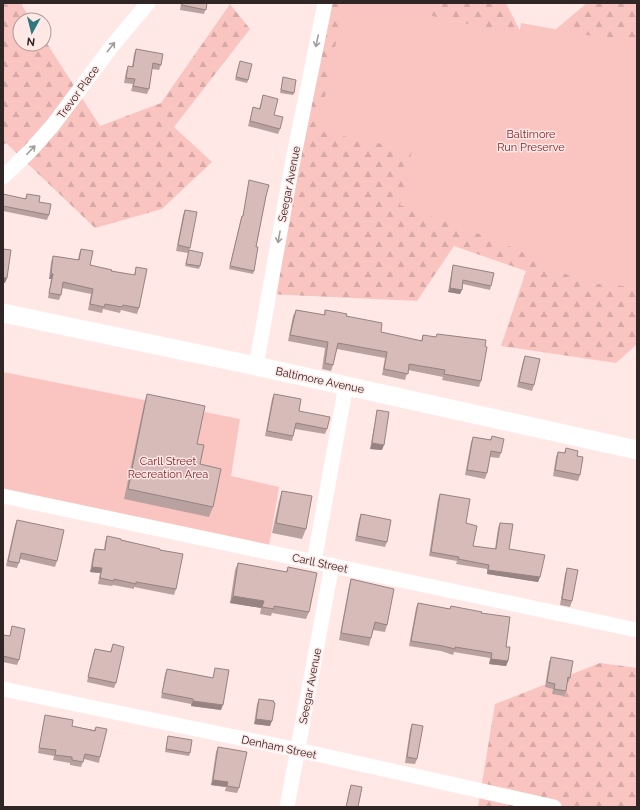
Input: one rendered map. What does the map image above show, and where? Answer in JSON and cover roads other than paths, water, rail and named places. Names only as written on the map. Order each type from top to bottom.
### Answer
[{"type":"street","name":"Trevor Place","points":[[3,177],[30,151],[53,125],[112,46],[148,3]]},
{"type":"street","name":"Seegar Avenue","points":[[256,366],[292,165],[325,3]]},
{"type":"street","name":"Baltimore Avenue","points":[[3,313],[346,385],[637,450]]},
{"type":"street","points":[[314,562],[346,385]]},
{"type":"street","name":"Carll Street","points":[[3,496],[637,630]]},
{"type":"street","name":"Seegar Avenue","points":[[287,807],[332,565]]},
{"type":"street","name":"Denham Street","points":[[3,689],[298,750],[554,807]]},
{"type":"park label","name":"Baltimore Run Preserve","points":[[531,140]]},
{"type":"park label","name":"Carll Street Recreation Area","points":[[168,467]]}]
